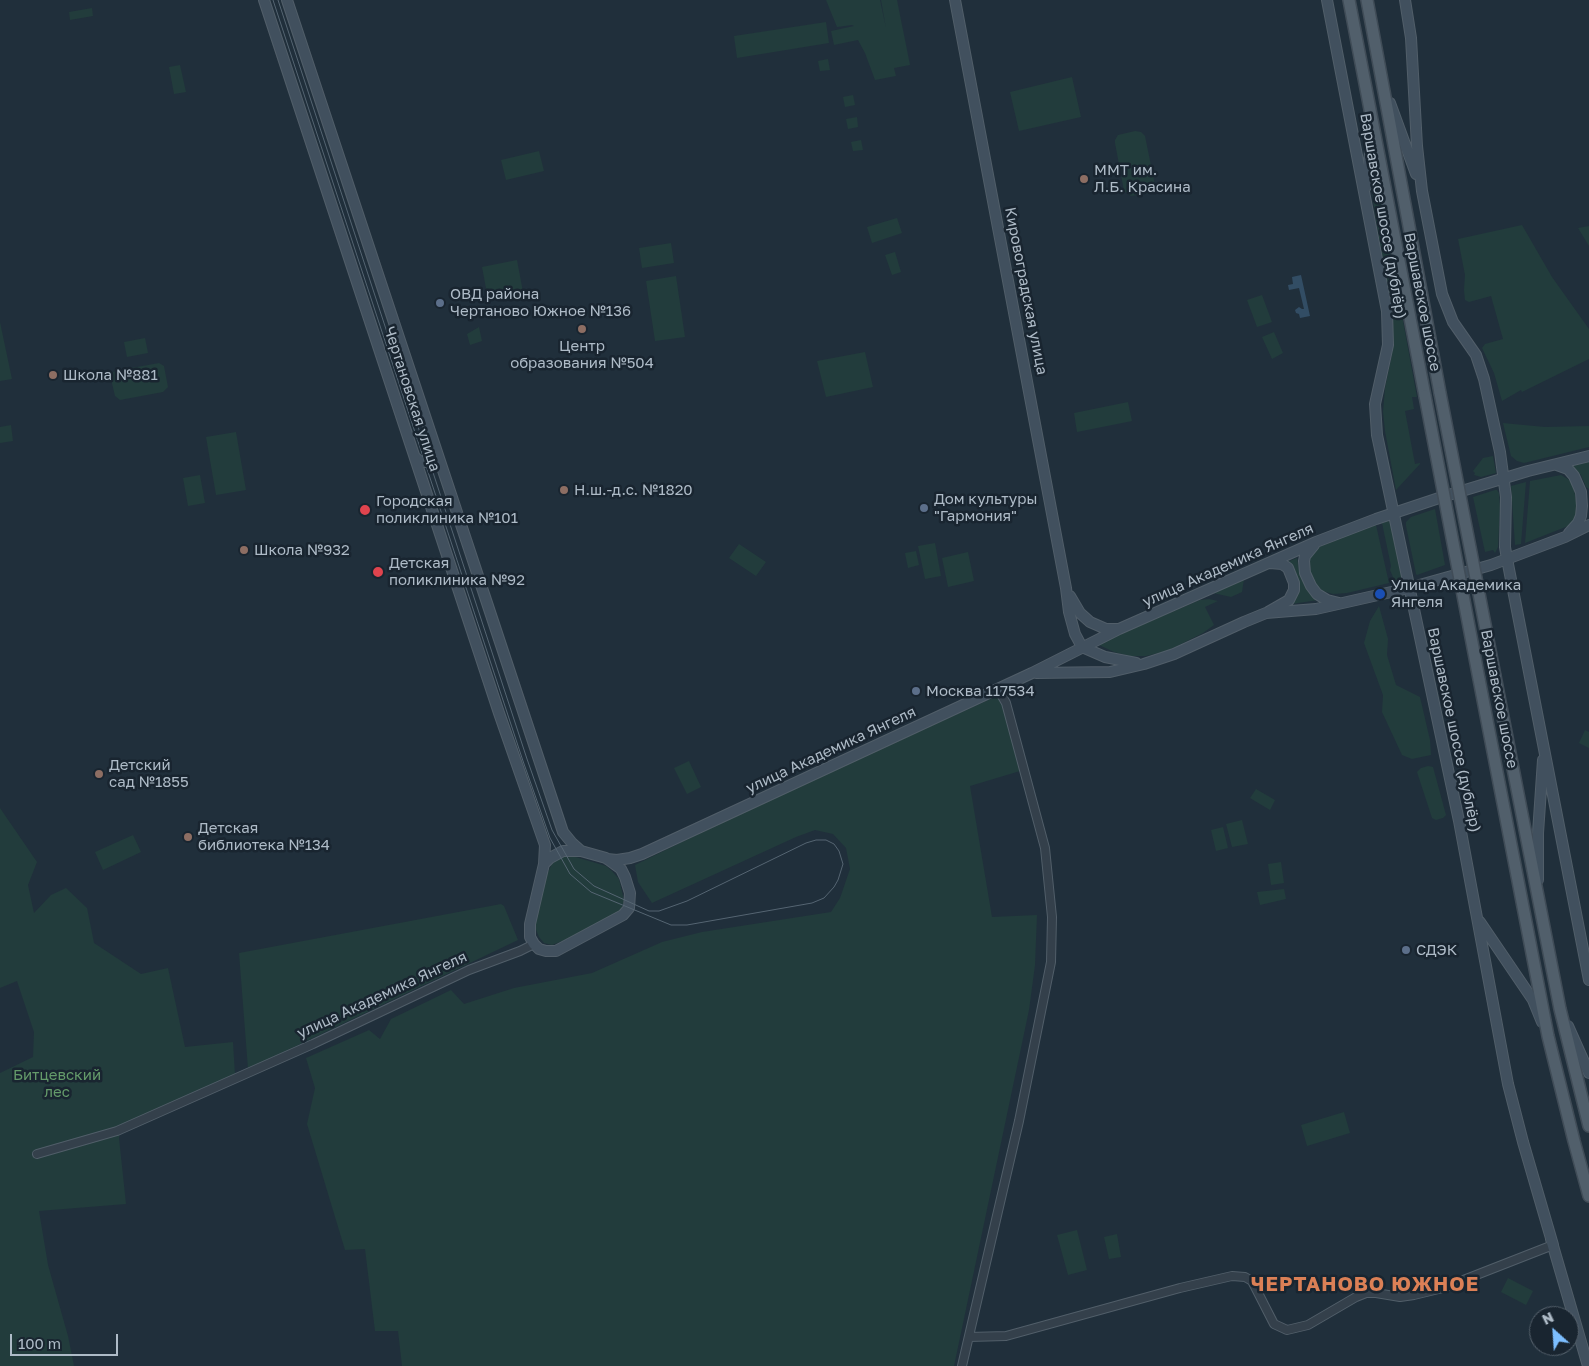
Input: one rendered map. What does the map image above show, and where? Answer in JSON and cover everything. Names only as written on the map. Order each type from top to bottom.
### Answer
[{"type":"main road","name":"Чертановская улица","points":[[264,0],[499,713],[545,845],[544,864],[530,924],[530,938],[534,944]]},
{"type":"main road","name":"Чертановская улица","points":[[287,0],[563,832],[581,851]]},
{"type":"main road","name":"Кировоградская улица","points":[[955,0],[1066,588],[1071,624],[1082,647]]},
{"type":"main road","name":"Варшавское шоссе (дублёр)","points":[[1327,0],[1387,311],[1387,353],[1376,392],[1374,415],[1377,435],[1392,513],[1459,821],[1508,1084],[1588,1366]]},
{"type":"main road","name":"Варшавское шоссе","points":[[1349,0],[1548,1036],[1589,1196]]},
{"type":"main road","name":"Варшавское шоссе","points":[[1367,0],[1440,393],[1560,1009],[1589,1126]]},
{"type":"main road","points":[[1405,0],[1411,38],[1417,146],[1422,191],[1442,294],[1453,322],[1473,349],[1484,379],[1505,478],[1507,516],[1505,547],[1584,931],[1589,980]]},
{"type":"main road","points":[[1385,91],[1422,191]]},
{"type":"main road","points":[[1367,206],[1372,121]]},
{"type":"main road","points":[[415,457],[419,461],[425,462],[434,458],[437,453]]},
{"type":"main road","name":"улица Академика Янгеля","points":[[606,858],[617,860],[642,854],[1032,673],[1119,629],[1316,542],[1392,513],[1442,497],[1589,456]]},
{"type":"main road","points":[[1558,465],[1568,468],[1581,492],[1581,516],[1572,530],[1564,537]]},
{"type":"main road","name":"улица Академика Янгеля","points":[[1032,673],[1110,672],[1144,664],[1174,654],[1266,613],[1316,609],[1409,588],[1491,564],[1564,537],[1589,525]]},
{"type":"main road","points":[[1316,542],[1305,556],[1305,572],[1317,594],[1340,604]]},
{"type":"main road","points":[[1266,613],[1289,600],[1294,590],[1294,583],[1288,568],[1282,564],[1269,562]]},
{"type":"main road","name":"Кировоградская улица","points":[[1066,588],[1077,609],[1090,622],[1106,629],[1119,629]]},
{"type":"main road","points":[[1082,647],[1111,659],[1144,664]]},
{"type":"main road","points":[[1539,894],[1538,833],[1544,742]]},
{"type":"main road","points":[[544,864],[563,850],[581,851],[606,858],[621,869],[630,893]]},
{"type":"main road","points":[[534,944],[539,949],[556,951],[623,915],[628,908],[630,893],[628,868],[631,862],[642,854]]},
{"type":"main road","points":[[1477,917],[1533,1000],[1548,1036]]},
{"type":"main road","points":[[1560,1009],[1589,1073]]},
{"type":"street","points":[[962,1366],[1019,1121],[1051,962],[1052,946],[1050,892],[1043,836],[1006,703],[998,689]]},
{"type":"street","name":"улица Академика Янгеля","points":[[37,1154],[117,1131],[469,970],[534,944]]},
{"type":"street","points":[[969,1337],[1006,1336],[1180,1288],[1232,1276],[1245,1277],[1252,1281],[1274,1324],[1287,1330],[1308,1325],[1361,1295],[1376,1293],[1400,1297],[1443,1288],[1553,1245]]},
{"type":"green space","points":[[826,0],[880,0],[886,28],[881,0],[897,0],[910,65],[894,68],[896,76],[875,80],[858,40],[834,45],[831,31],[854,26],[837,27]]},
{"type":"green space","points":[[92,8],[93,16],[70,20],[69,12]]},
{"type":"green space","points":[[826,22],[829,43],[737,58],[734,36]]},
{"type":"green space","points":[[828,59],[830,70],[820,71],[818,61]]},
{"type":"green space","points":[[180,65],[186,92],[174,94],[169,67]]},
{"type":"green space","points":[[1072,77],[1081,117],[1019,131],[1010,92]]},
{"type":"green space","points":[[853,95],[855,105],[845,107],[843,97]]},
{"type":"green space","points":[[857,117],[858,127],[848,129],[846,119]]},
{"type":"green space","points":[[1135,131],[1141,132],[1145,136],[1155,185],[1151,193],[1131,196],[1124,191],[1115,140],[1118,135]]},
{"type":"green space","points":[[861,140],[863,150],[853,151],[851,142]]},
{"type":"green space","points":[[539,151],[544,171],[506,180],[501,160]]},
{"type":"green space","points":[[1375,169],[1417,397],[1412,397],[1414,409],[1405,411],[1415,464],[1420,464],[1396,490],[1383,412],[1385,388],[1392,354],[1393,323],[1373,201],[1372,186]]},
{"type":"green space","points":[[897,218],[902,233],[872,243],[867,227]]},
{"type":"green space","points":[[1522,225],[1552,277],[1589,329],[1589,359],[1522,392],[1521,390],[1502,401],[1494,373],[1482,348],[1485,344],[1503,339],[1491,296],[1469,302],[1465,300],[1465,275],[1458,239]]},
{"type":"green space","points":[[1589,226],[1589,246],[1578,228]]},
{"type":"green space","points":[[671,243],[674,263],[642,268],[639,248]]},
{"type":"green space","points":[[895,252],[901,272],[892,275],[885,255]]},
{"type":"green space","points":[[517,260],[523,292],[488,299],[482,267]]},
{"type":"green space","points":[[676,276],[685,337],[655,341],[646,281]]},
{"type":"green space","points":[[1262,295],[1272,322],[1257,327],[1247,300]]},
{"type":"green space","points":[[0,322],[12,379],[0,381]]},
{"type":"green space","points":[[479,327],[482,341],[470,345],[467,334]]},
{"type":"green space","points":[[1274,332],[1283,353],[1272,359],[1262,337]]},
{"type":"green space","points":[[145,338],[148,353],[127,357],[124,342]]},
{"type":"green space","points":[[865,352],[873,387],[826,397],[817,361]]},
{"type":"green space","points":[[159,363],[164,366],[168,387],[163,392],[120,400],[115,396],[110,375],[115,371]]},
{"type":"green space","points":[[1128,402],[1132,421],[1077,432],[1074,413]]},
{"type":"green space","points":[[1503,423],[1545,427],[1589,426],[1589,447],[1524,463],[1517,461],[1511,456]]},
{"type":"green space","points":[[11,425],[13,441],[0,443],[0,427]]},
{"type":"green space","points":[[236,432],[246,490],[216,495],[206,437]]},
{"type":"green space","points":[[1493,456],[1496,473],[1481,477],[1474,475],[1473,471],[1483,458]]},
{"type":"green space","points":[[1589,462],[1589,489],[1586,487],[1581,475],[1572,466]]},
{"type":"green space","points":[[200,475],[205,503],[188,506],[183,478]]},
{"type":"green space","points":[[1561,475],[1571,481],[1573,485],[1578,510],[1576,517],[1568,526],[1525,543],[1530,481]]},
{"type":"green space","points":[[1526,482],[1521,544],[1515,545],[1511,486]]},
{"type":"green space","points":[[1495,490],[1499,493],[1500,507],[1498,547],[1495,553],[1493,550],[1485,552],[1473,497]]},
{"type":"green space","points":[[1435,509],[1445,565],[1417,575],[1406,522],[1411,517]]},
{"type":"green space","points":[[1390,522],[1402,577],[1401,580],[1395,582],[1390,570],[1391,566],[1382,523]]},
{"type":"green space","points":[[1376,525],[1389,583],[1347,593],[1333,594],[1317,587],[1308,566],[1308,560],[1315,550]]},
{"type":"green space","points":[[935,543],[941,576],[925,579],[918,546]]},
{"type":"green space","points":[[739,544],[766,562],[756,576],[729,558]]},
{"type":"green space","points":[[916,551],[919,565],[908,568],[905,553]]},
{"type":"green space","points":[[968,552],[974,581],[948,587],[942,558]]},
{"type":"green space","points":[[1297,558],[1304,582],[1310,593],[1318,600],[1292,604],[1297,595],[1299,584],[1287,562]]},
{"type":"green space","points":[[1244,579],[1242,592],[1231,597],[1213,593]]},
{"type":"green space","points":[[1200,600],[1218,601],[1205,607],[1214,625],[1203,633],[1167,651],[1146,656],[1130,656],[1114,652],[1097,644]]},
{"type":"green space","points":[[1379,606],[1388,639],[1387,655],[1396,685],[1420,697],[1430,740],[1431,755],[1412,759],[1402,755],[1382,712],[1383,695],[1364,643],[1370,621]]},
{"type":"green space","points":[[995,697],[1001,697],[1005,706],[1020,771],[970,786],[992,917],[1037,915],[1035,965],[1029,1010],[954,1366],[402,1366],[398,1331],[375,1331],[365,1249],[345,1250],[307,1124],[315,1088],[306,1058],[369,1030],[380,1039],[391,1019],[451,990],[464,1004],[514,988],[592,973],[662,942],[702,932],[831,912],[840,898],[850,869],[846,848],[833,834],[815,830],[796,837],[652,903],[638,882],[635,865],[770,799]]},
{"type":"green space","points":[[1585,730],[1589,732],[1589,748],[1579,743]]},
{"type":"green space","points":[[689,761],[701,787],[687,794],[674,768]]},
{"type":"green space","points":[[1433,767],[1446,815],[1436,820],[1432,818],[1417,772],[1421,768]]},
{"type":"green space","points":[[1256,789],[1275,800],[1270,810],[1250,798]]},
{"type":"green space","name":"Битцевский лес","points":[[0,808],[37,862],[28,885],[34,913],[51,895],[66,888],[87,908],[94,943],[141,974],[168,968],[185,1047],[233,1042],[235,1075],[121,1127],[119,1138],[126,1204],[39,1211],[48,1265],[68,1336],[74,1366],[0,1366],[0,1073],[33,1057],[34,1032],[17,981],[0,988]]},
{"type":"green space","points":[[1242,820],[1248,844],[1232,847],[1226,824]]},
{"type":"green space","points":[[1223,827],[1228,848],[1216,851],[1211,830]]},
{"type":"green space","points":[[133,835],[141,852],[103,870],[95,852]]},
{"type":"green space","points":[[569,855],[606,866],[619,879],[624,900],[621,910],[616,914],[552,945],[544,943],[539,937],[535,927],[536,915],[547,874],[552,864],[559,857]]},
{"type":"green space","points":[[1281,862],[1284,883],[1271,885],[1268,864]]},
{"type":"green space","points":[[1284,889],[1286,899],[1260,905],[1257,892]]},
{"type":"green space","points":[[501,904],[504,906],[518,940],[248,1069],[239,953]]},
{"type":"green space","points":[[1344,1112],[1350,1133],[1307,1146],[1301,1125]]},
{"type":"green space","points":[[1077,1230],[1087,1270],[1068,1275],[1057,1235]]},
{"type":"green space","points":[[1117,1234],[1121,1257],[1109,1259],[1104,1237]]},
{"type":"green space","points":[[1508,1278],[1533,1291],[1526,1305],[1501,1292]]},
{"type":"water","points":[[1301,275],[1310,316],[1300,318],[1295,310],[1299,307],[1304,309],[1299,288],[1289,290],[1288,285],[1293,284],[1292,277]]},
{"type":"tram line","points":[[273,0],[523,761],[550,838],[570,874],[591,892],[671,925],[687,925],[812,903],[824,898],[838,880],[843,864],[839,851],[834,844],[826,840],[806,843],[687,901],[659,911],[649,911],[594,886],[574,869],[552,830],[527,759],[278,0]]},
{"type":"place","name":"ММТ им. Л.Б. Красина","points":[[1084,179]]},
{"type":"place","name":"ОВД района Чертаново Южное №136","points":[[440,303]]},
{"type":"place","name":"Центр образования №504","points":[[582,329]]},
{"type":"place","name":"Школа №881","points":[[53,375]]},
{"type":"place","name":"Н.ш.-д.с. №1820","points":[[564,490]]},
{"type":"place","name":"Дом культуры \"Гармония\"","points":[[924,508]]},
{"type":"place","name":"Городская поликлиника №101","points":[[365,510]]},
{"type":"place","name":"Школа №932","points":[[244,550]]},
{"type":"place","name":"Детская поликлиника №92","points":[[378,572]]},
{"type":"place","name":"Улица Академика Янгеля","points":[[1380,594]]},
{"type":"place","name":"Москва 117534","points":[[916,691]]},
{"type":"place","name":"Детский сад №1855","points":[[99,774]]},
{"type":"place","name":"Детская библиотека №134","points":[[188,837]]},
{"type":"place","name":"СДЭК","points":[[1406,950]]},
{"type":"district","name":"ЧЕРТАНОВО ЮЖНОЕ","points":[[1365,1285]]}]
